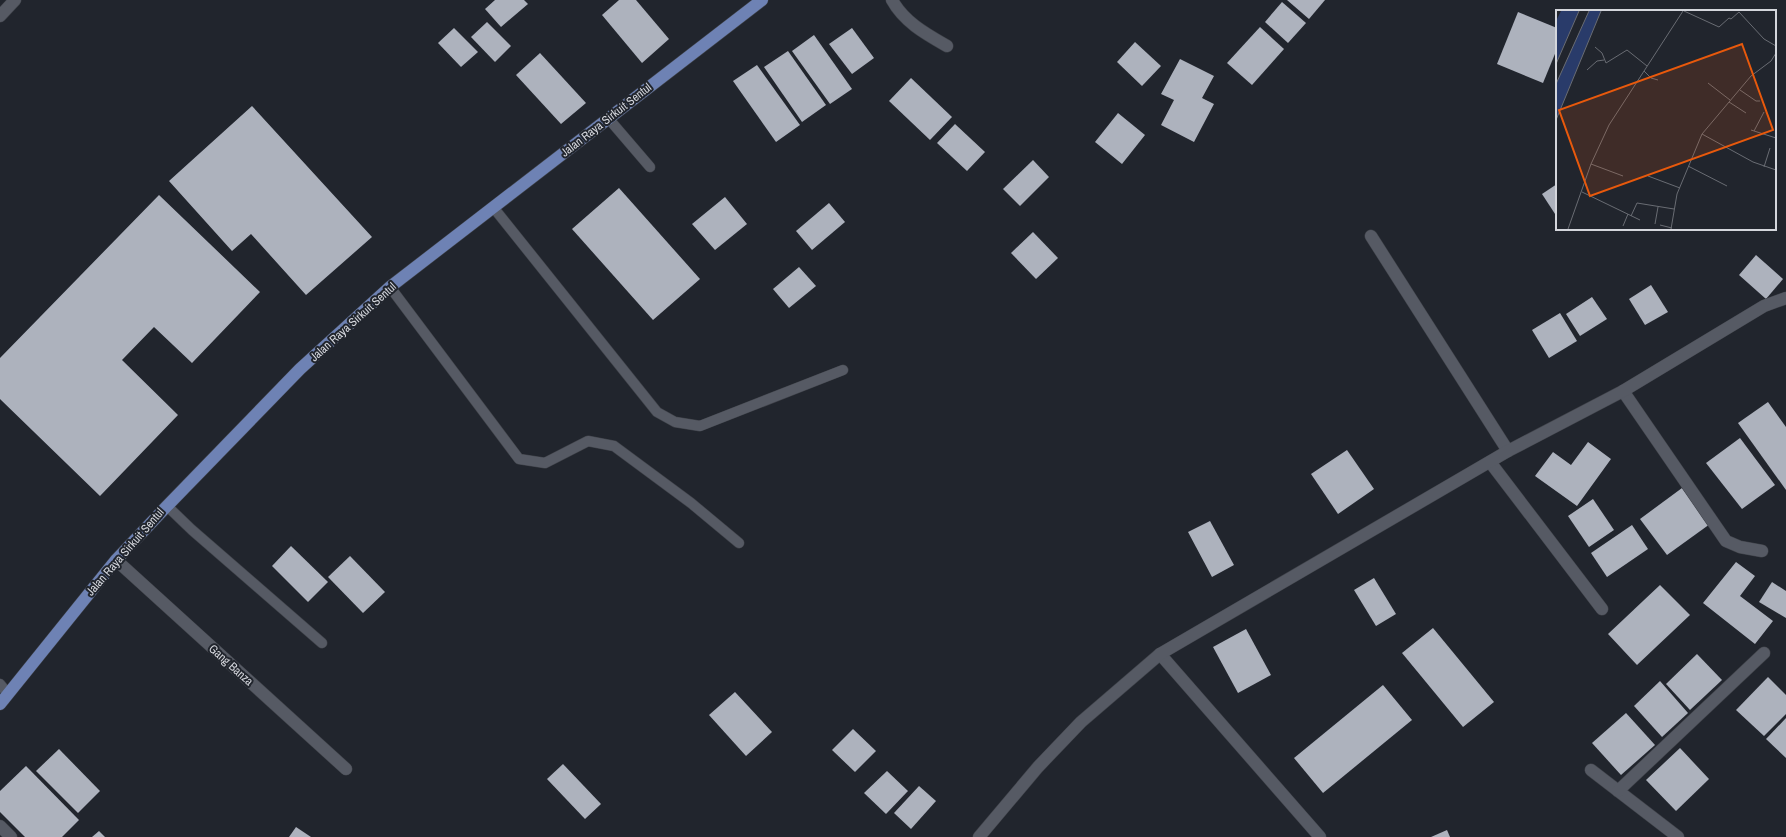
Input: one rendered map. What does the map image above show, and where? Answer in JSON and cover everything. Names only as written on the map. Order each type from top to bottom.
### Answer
[{"type":"main road","name":"Jalan Raya Sirkuit Sentul","points":[[0,704],[116,560],[300,370],[390,287],[762,0]]},
{"type":"street","points":[[0,16],[15,0]]},
{"type":"street","points":[[892,0],[898,10],[920,30],[947,46]]},
{"type":"street","points":[[1371,236],[1508,451]]},
{"type":"street","points":[[979,837],[1038,767],[1081,722],[1160,654],[1508,451],[1623,391],[1764,306],[1786,298]]},
{"type":"street","points":[[1623,391],[1726,541],[1740,547],[1762,551]]},
{"type":"street","points":[[1490,462],[1602,609]]},
{"type":"street","name":"Gang Banza","points":[[116,560],[346,769]]},
{"type":"street","points":[[1618,791],[1764,653]]},
{"type":"street","points":[[1160,654],[1320,837]]},
{"type":"street","points":[[1591,770],[1678,837]]},
{"type":"street","points":[[0,826],[11,837]]},
{"type":"lane","points":[[608,118],[650,167]]},
{"type":"lane","points":[[493,207],[657,412],[675,422],[700,426],[843,370]]},
{"type":"lane","points":[[390,287],[519,459],[545,463],[588,441],[614,446],[691,503],[739,543]]},
{"type":"lane","points":[[167,506],[192,530],[322,643]]},
{"type":"lane","points":[[0,684],[8,694]]},
{"type":"building","points":[[495,0],[524,0],[528,4],[501,27],[485,9]]},
{"type":"building","points":[[619,0],[636,0],[669,39],[642,63],[602,15]]},
{"type":"building","points":[[1287,0],[1325,0],[1309,19]]},
{"type":"building","points":[[1282,2],[1306,23],[1288,43],[1265,22]]},
{"type":"building","points":[[1518,12],[1556,28],[1556,51],[1543,83],[1497,64]]},
{"type":"building","points":[[487,22],[511,46],[495,62],[471,37]]},
{"type":"building","points":[[1260,27],[1284,49],[1252,85],[1227,63]]},
{"type":"building","points":[[454,28],[478,52],[461,67],[438,43]]},
{"type":"building","points":[[852,28],[874,58],[852,74],[829,44]]},
{"type":"building","points":[[814,35],[852,89],[830,104],[792,51]]},
{"type":"building","points":[[1135,42],[1161,66],[1142,86],[1117,62]]},
{"type":"building","points":[[788,51],[826,105],[802,122],[764,67]]},
{"type":"building","points":[[540,53],[586,103],[561,124],[516,75]]},
{"type":"building","points":[[1180,59],[1214,76],[1202,98],[1214,104],[1194,142],[1161,125],[1174,100],[1161,94]]},
{"type":"building","points":[[757,65],[800,125],[776,142],[733,81]]},
{"type":"building","points":[[911,78],[952,117],[930,140],[889,101]]},
{"type":"building","points":[[252,106],[372,237],[306,295],[251,234],[232,251],[169,181]]},
{"type":"building","points":[[1118,113],[1145,135],[1122,164],[1095,142]]},
{"type":"building","points":[[955,124],[985,152],[967,171],[937,143]]},
{"type":"building","points":[[1033,160],[1049,177],[1020,206],[1003,189]]},
{"type":"building","points":[[1556,185],[1556,215],[1542,194]]},
{"type":"building","points":[[619,188],[700,279],[653,320],[572,229]]},
{"type":"building","points":[[159,195],[260,292],[192,363],[154,327],[122,360],[178,415],[100,496],[0,399],[0,358]]},
{"type":"building","points":[[725,197],[747,224],[715,250],[692,224]]},
{"type":"building","points":[[829,203],[845,222],[812,250],[796,231]]},
{"type":"building","points":[[1033,232],[1058,258],[1036,279],[1011,253]]},
{"type":"building","points":[[1756,255],[1783,279],[1766,299],[1739,275]]},
{"type":"building","points":[[799,267],[816,286],[789,308],[773,289]]},
{"type":"building","points":[[1651,285],[1668,312],[1645,325],[1629,299]]},
{"type":"building","points":[[1592,297],[1607,319],[1580,336],[1566,314]]},
{"type":"building","points":[[1560,313],[1577,341],[1549,358],[1532,330]]},
{"type":"building","points":[[1768,402],[1786,427],[1786,490],[1738,423]]},
{"type":"building","points":[[1740,438],[1775,485],[1742,509],[1706,463]]},
{"type":"building","points":[[1588,442],[1611,459],[1577,506],[1535,476],[1553,452],[1571,465]]},
{"type":"building","points":[[1347,450],[1374,489],[1338,514],[1311,474]]},
{"type":"building","points":[[1682,488],[1710,524],[1667,555],[1640,519]]},
{"type":"building","points":[[1593,499],[1614,530],[1589,547],[1568,516]]},
{"type":"building","points":[[1210,521],[1234,565],[1212,577],[1188,532]]},
{"type":"building","points":[[1632,525],[1648,549],[1607,577],[1591,553]]},
{"type":"building","points":[[291,546],[328,582],[308,602],[272,566]]},
{"type":"building","points":[[350,556],[385,592],[363,613],[328,577]]},
{"type":"building","points":[[1736,562],[1755,576],[1740,596],[1773,621],[1755,644],[1703,603]]},
{"type":"building","points":[[1374,578],[1396,614],[1376,626],[1354,590]]},
{"type":"building","points":[[1772,582],[1786,591],[1786,618],[1759,602]]},
{"type":"building","points":[[1660,585],[1690,615],[1637,665],[1608,634]]},
{"type":"building","points":[[1433,628],[1494,702],[1463,727],[1402,653]]},
{"type":"building","points":[[1246,629],[1271,675],[1238,693],[1213,647]]},
{"type":"building","points":[[1697,654],[1722,680],[1690,710],[1666,684]]},
{"type":"building","points":[[1768,677],[1786,695],[1786,714],[1764,736],[1736,710]]},
{"type":"building","points":[[1660,681],[1688,713],[1662,737],[1634,706]]},
{"type":"building","points":[[1383,685],[1412,720],[1323,793],[1294,758]]},
{"type":"building","points":[[735,692],[772,732],[746,756],[709,715]]},
{"type":"building","points":[[1626,713],[1655,745],[1621,775],[1592,743]]},
{"type":"building","points":[[1786,718],[1786,758],[1766,739]]},
{"type":"building","points":[[853,729],[876,751],[855,772],[832,750]]},
{"type":"building","points":[[1680,748],[1709,779],[1676,811],[1646,780]]},
{"type":"building","points":[[59,749],[100,791],[78,813],[36,771]]},
{"type":"building","points":[[563,764],[601,804],[585,819],[547,779]]},
{"type":"building","points":[[26,766],[79,820],[62,837],[25,837],[0,812],[0,791]]},
{"type":"building","points":[[887,771],[908,791],[886,814],[864,793]]},
{"type":"building","points":[[919,786],[936,801],[911,829],[894,813]]},
{"type":"building","points":[[296,827],[311,837],[289,837]]},
{"type":"building","points":[[1447,830],[1450,837],[1431,837]]},
{"type":"building","points":[[99,831],[105,837],[92,837]]}]
